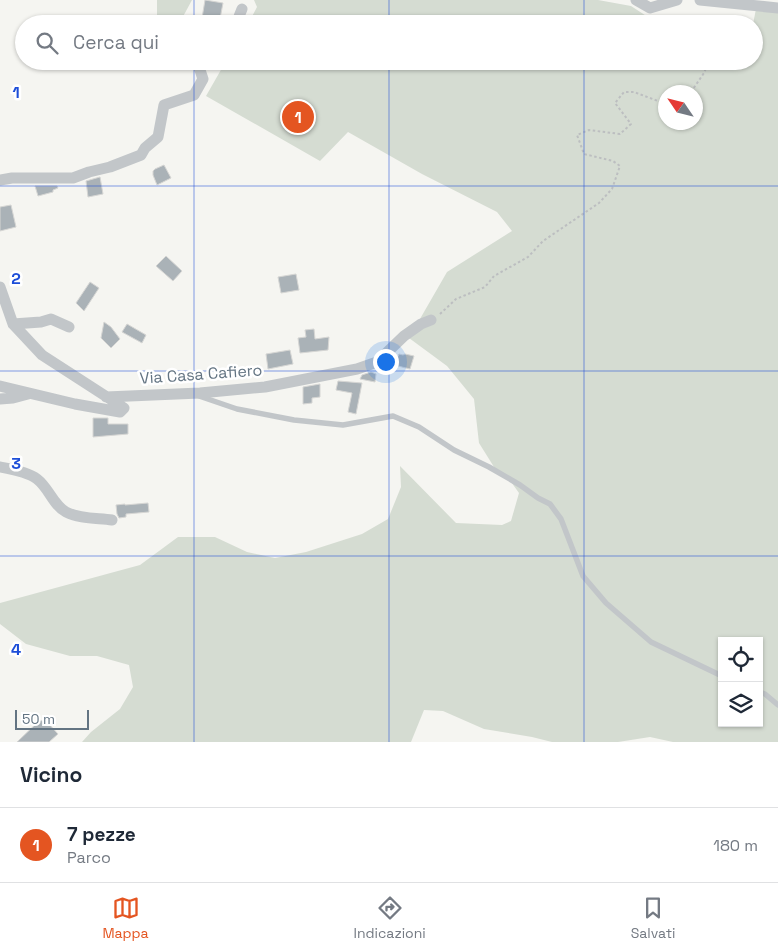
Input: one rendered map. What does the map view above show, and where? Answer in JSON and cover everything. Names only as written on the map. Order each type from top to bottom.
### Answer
[{"type":"street","points":[[636,0],[650,8],[677,0]]},
{"type":"street","points":[[700,0],[778,8]]},
{"type":"street","points":[[240,15],[242,9]]},
{"type":"street","points":[[0,180],[12,178],[73,178],[141,155],[145,148],[158,137],[164,105],[194,95],[203,80],[200,70]]},
{"type":"street","points":[[0,287],[14,324],[42,355],[124,408],[120,412],[75,404],[0,386]]},
{"type":"street","points":[[14,324],[41,322],[51,319],[69,328]]},
{"type":"street","name":"Via Casa Cafiero","points":[[106,397],[190,394],[264,387],[357,369],[377,362],[404,336],[421,324],[431,320]]},
{"type":"street","points":[[0,399],[13,398],[29,393]]},
{"type":"street","points":[[0,467],[15,470],[37,479],[65,512],[77,516],[112,520]]},
{"type":"lane","points":[[190,394],[237,409],[294,420],[343,425],[393,416],[419,427],[454,450],[489,466],[550,504],[561,519],[583,576],[606,603],[651,642],[718,674]]},
{"type":"lane","points":[[763,693],[778,705]]},
{"type":"path","points":[[696,85],[705,70]]},
{"type":"path","points":[[431,320],[456,299],[485,287],[494,276],[528,257],[543,241],[599,203],[612,189],[620,166],[613,161],[584,154],[576,136],[589,130],[620,134],[631,124],[615,103],[624,92],[634,92],[658,101]]},
{"type":"shaded area","points":[[157,0],[192,0],[184,15],[157,15]]},
{"type":"shaded area","points":[[254,0],[598,0],[631,6],[645,15],[253,15],[257,7]]},
{"type":"shaded area","points":[[756,9],[778,12],[778,742],[673,742],[650,737],[618,742],[552,742],[484,729],[443,711],[424,710],[411,742],[82,742],[91,732],[120,709],[133,687],[129,665],[97,656],[70,656],[26,644],[0,624],[0,603],[140,565],[178,537],[215,537],[247,552],[275,558],[306,552],[362,534],[388,519],[401,487],[400,466],[456,523],[502,525],[511,521],[519,493],[509,479],[494,467],[479,443],[474,399],[447,366],[409,338],[447,272],[512,231],[497,212],[422,174],[348,132],[320,161],[206,96],[221,70],[763,70],[763,15],[755,15]]},
{"type":"building","points":[[205,0],[223,3],[221,15],[202,15]]},
{"type":"building","points":[[164,165],[171,178],[157,185],[153,171]]},
{"type":"building","points":[[100,177],[103,194],[88,197],[86,181]]},
{"type":"building","points":[[35,186],[57,186],[58,188],[53,190],[53,192],[38,196]]},
{"type":"building","points":[[11,205],[16,227],[0,231],[0,207]]},
{"type":"building","points":[[166,256],[182,271],[173,281],[156,266]]},
{"type":"building","points":[[296,274],[299,290],[281,293],[278,277]]},
{"type":"building","points":[[90,282],[99,288],[84,311],[76,303]]},
{"type":"building","points":[[104,322],[111,327],[120,339],[111,348],[101,338]]},
{"type":"building","points":[[127,324],[146,335],[142,343],[122,332]]},
{"type":"building","points":[[314,329],[315,339],[329,337],[328,350],[300,353],[298,338],[306,337],[305,330]]},
{"type":"building","points":[[290,350],[293,364],[268,369],[266,354]]},
{"type":"building","points":[[399,354],[414,356],[410,369],[394,365]]},
{"type":"building","points":[[371,372],[376,374],[375,382],[360,379],[362,375]]},
{"type":"building","points":[[338,381],[362,383],[356,414],[348,412],[352,393],[336,390]]},
{"type":"building","points":[[320,384],[320,397],[312,398],[312,403],[303,404],[303,387]]},
{"type":"building","points":[[93,418],[108,418],[108,424],[128,424],[128,434],[93,437]]},
{"type":"building","points":[[148,503],[149,512],[126,514],[126,517],[119,518],[117,514],[116,505]]},
{"type":"building","points":[[40,720],[49,724],[58,734],[49,742],[17,742]]},
{"type":"place","name":"7 pezze","points":[[298,117]]}]
